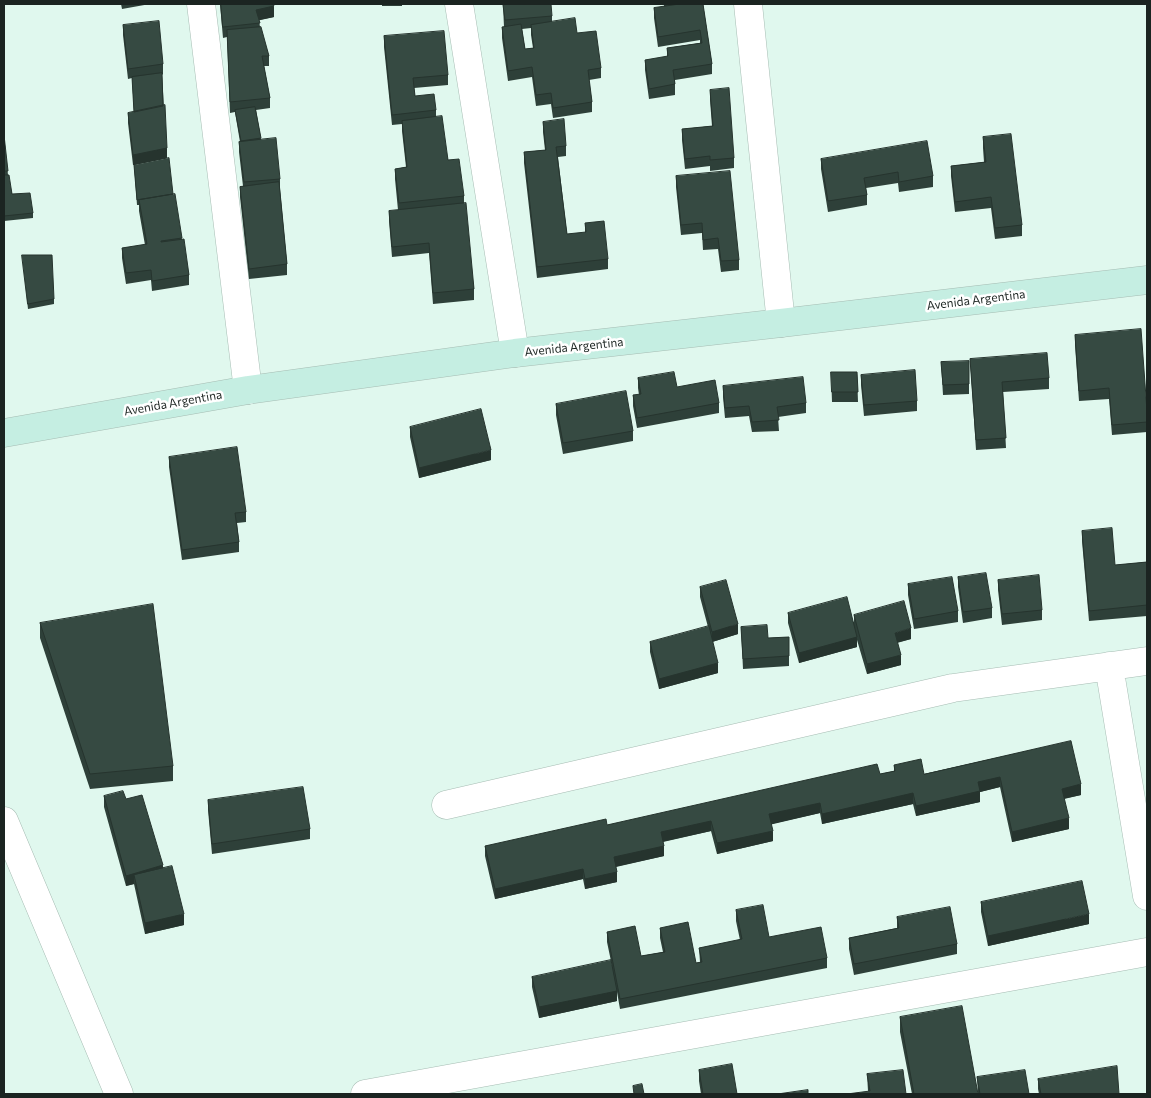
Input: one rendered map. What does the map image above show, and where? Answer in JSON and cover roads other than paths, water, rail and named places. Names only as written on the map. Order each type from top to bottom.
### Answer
[{"type":"street","points":[[201,4],[248,390]]},
{"type":"street","points":[[459,4],[515,353]]},
{"type":"street","points":[[748,4],[781,323]]},
{"type":"street","name":"Avenida Argentina","points":[[4,432],[248,390],[515,353],[1147,280]]},
{"type":"street","points":[[446,805],[953,688],[1147,661]]},
{"type":"street","points":[[1109,666],[1147,896]]},
{"type":"street","points":[[4,821],[119,1094]]},
{"type":"street","points":[[365,1094],[1147,952]]}]
